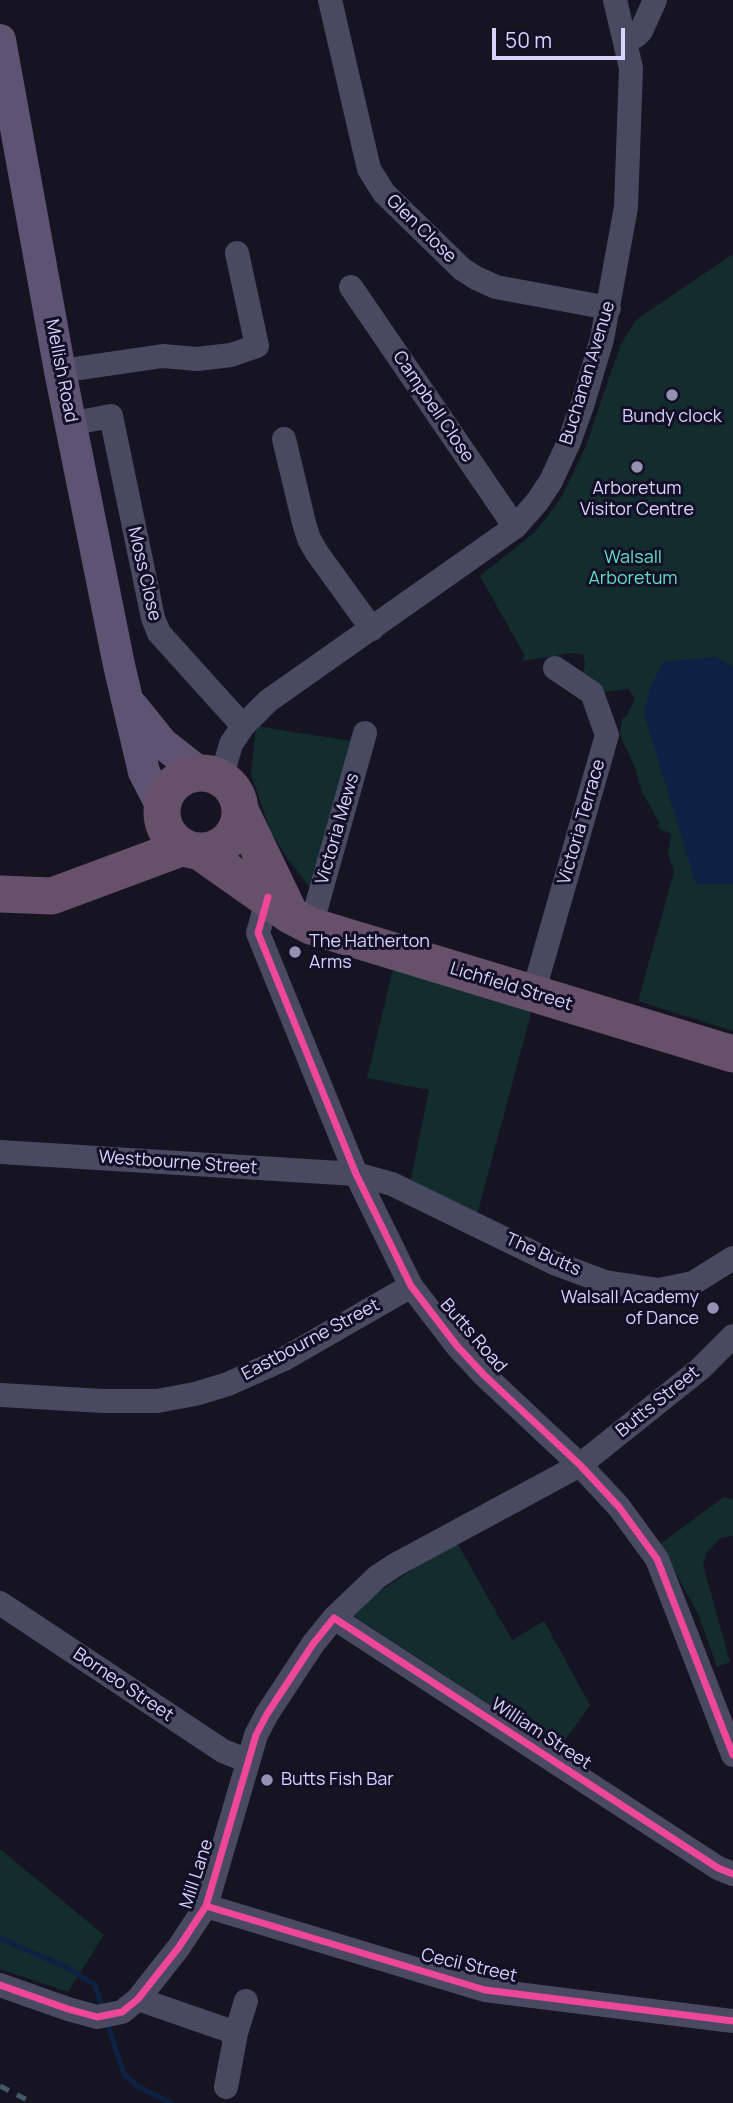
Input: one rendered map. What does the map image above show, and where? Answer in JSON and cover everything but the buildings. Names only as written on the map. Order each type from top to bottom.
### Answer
[{"type":"highway","points":[[177,832],[167,794],[177,781],[189,775],[211,776],[235,794],[240,810],[290,913]]},
{"type":"highway","points":[[177,832],[217,847],[228,840],[238,823],[240,810]]},
{"type":"highway","name":"Lichfield Street","points":[[177,832],[290,913],[533,994],[733,1054]]},
{"type":"highway","points":[[0,894],[52,896],[132,868],[177,832]]},
{"type":"main road","name":"Mellish Road","points":[[0,40],[4,80],[60,371],[128,701],[144,772],[177,832]]},
{"type":"main road","name":"Mellish Road","points":[[128,701],[162,743],[211,776]]},
{"type":"street","name":"Glen Close","points":[[330,0],[369,169],[384,194],[462,269],[476,278],[496,286],[609,308]]},
{"type":"street","points":[[621,20],[636,36],[656,0]]},
{"type":"street","name":"Buchanan Avenue","points":[[211,776],[243,726],[268,701],[515,527],[551,481],[582,406],[609,308],[626,207],[631,68],[621,20]]},
{"type":"street","points":[[60,371],[163,356],[197,359],[231,355],[257,346],[237,253]]},
{"type":"street","name":"Campbell Close","points":[[351,287],[515,527]]},
{"type":"street","name":"Moss Close","points":[[85,421],[111,416],[153,618],[159,633],[243,726]]},
{"type":"street","points":[[284,439],[309,539],[372,629]]},
{"type":"street","name":"Victoria Terrace","points":[[533,994],[607,735],[592,693],[555,668]]},
{"type":"street","name":"Victoria Mews","points":[[290,913],[365,733]]},
{"type":"street","name":"Butts Road","points":[[290,913],[258,933],[356,1174],[411,1286],[457,1346],[484,1375],[580,1465],[619,1507],[657,1559],[733,1755]]},
{"type":"street","name":"Westbourne Street","points":[[0,1152],[356,1174]]},
{"type":"street","name":"The Butts","points":[[356,1174],[392,1184],[554,1263],[605,1282],[659,1290],[693,1283],[733,1258]]},
{"type":"street","name":"Eastbourne Street","points":[[0,1395],[157,1401],[195,1394],[228,1384],[284,1359],[411,1286]]},
{"type":"street","name":"Butts Street","points":[[580,1465],[700,1369],[733,1336]]},
{"type":"street","name":"Mill Lane","points":[[130,2006],[185,1938],[206,1906],[256,1735],[313,1644],[334,1618],[377,1577],[395,1565],[580,1465]]},
{"type":"street","name":"Borneo Street","points":[[0,1603],[223,1751],[248,1761]]},
{"type":"street","name":"William Street","points":[[334,1618],[718,1868],[733,1874]]},
{"type":"street","name":"Cecil Street","points":[[206,1906],[485,1990],[733,2021]]},
{"type":"street","points":[[0,1985],[97,2017],[130,2006],[236,2034]]},
{"type":"street","points":[[226,2088],[236,2034],[246,2001]]},
{"type":"green space","name":"Walsall Arboretum","points":[[733,254],[733,1031],[638,1001],[674,872],[668,855],[671,834],[658,828],[659,822],[642,792],[635,768],[620,735],[622,719],[626,717],[635,698],[628,689],[597,693],[582,677],[585,663],[583,655],[573,653],[521,661],[525,656],[480,576],[536,531],[561,498],[586,446],[620,346],[636,320]]},
{"type":"green space","points":[[256,726],[357,742],[319,900],[287,858],[270,830],[251,774]]},
{"type":"green space","points":[[393,969],[533,1006],[477,1215],[410,1184],[429,1090],[367,1078]]},
{"type":"green space","points":[[724,1497],[733,1500],[733,1536],[720,1538],[706,1554],[703,1565],[730,1662],[717,1667],[698,1614],[660,1544]]},
{"type":"green space","points":[[456,1541],[512,1640],[544,1621],[590,1705],[558,1750],[354,1616],[357,1606]]},
{"type":"green space","points":[[0,1849],[104,1935],[68,1992],[0,1969]]},
{"type":"water","points":[[715,657],[733,667],[733,884],[696,884],[644,713],[650,688],[663,662]]},
{"type":"waterway","points":[[0,1938],[68,1968],[95,1985],[103,2010]]},
{"type":"waterway","points":[[107,2023],[124,2074],[136,2085],[171,2103]]},
{"type":"railway","points":[[0,2086],[33,2103]]},
{"type":"cycle path","points":[[268,897],[258,933],[356,1174],[411,1286],[457,1346],[484,1375],[580,1465],[619,1507],[657,1559],[733,1755]]},
{"type":"cycle path","points":[[0,1985],[97,2017],[122,2012],[138,1999],[179,1947],[206,1906],[256,1735],[313,1644],[334,1618],[718,1868],[733,1874]]},
{"type":"cycle path","points":[[206,1906],[485,1990],[733,2021]]},
{"type":"place","name":"Bundy clock","points":[[672,395]]},
{"type":"place","name":"Arboretum Visitor Centre","points":[[637,467]]},
{"type":"place","name":"The Hatherton Arms","points":[[295,952]]},
{"type":"place","name":"Walsall Academy of Dance","points":[[713,1308]]},
{"type":"place","name":"Butts Fish Bar","points":[[267,1780]]}]
